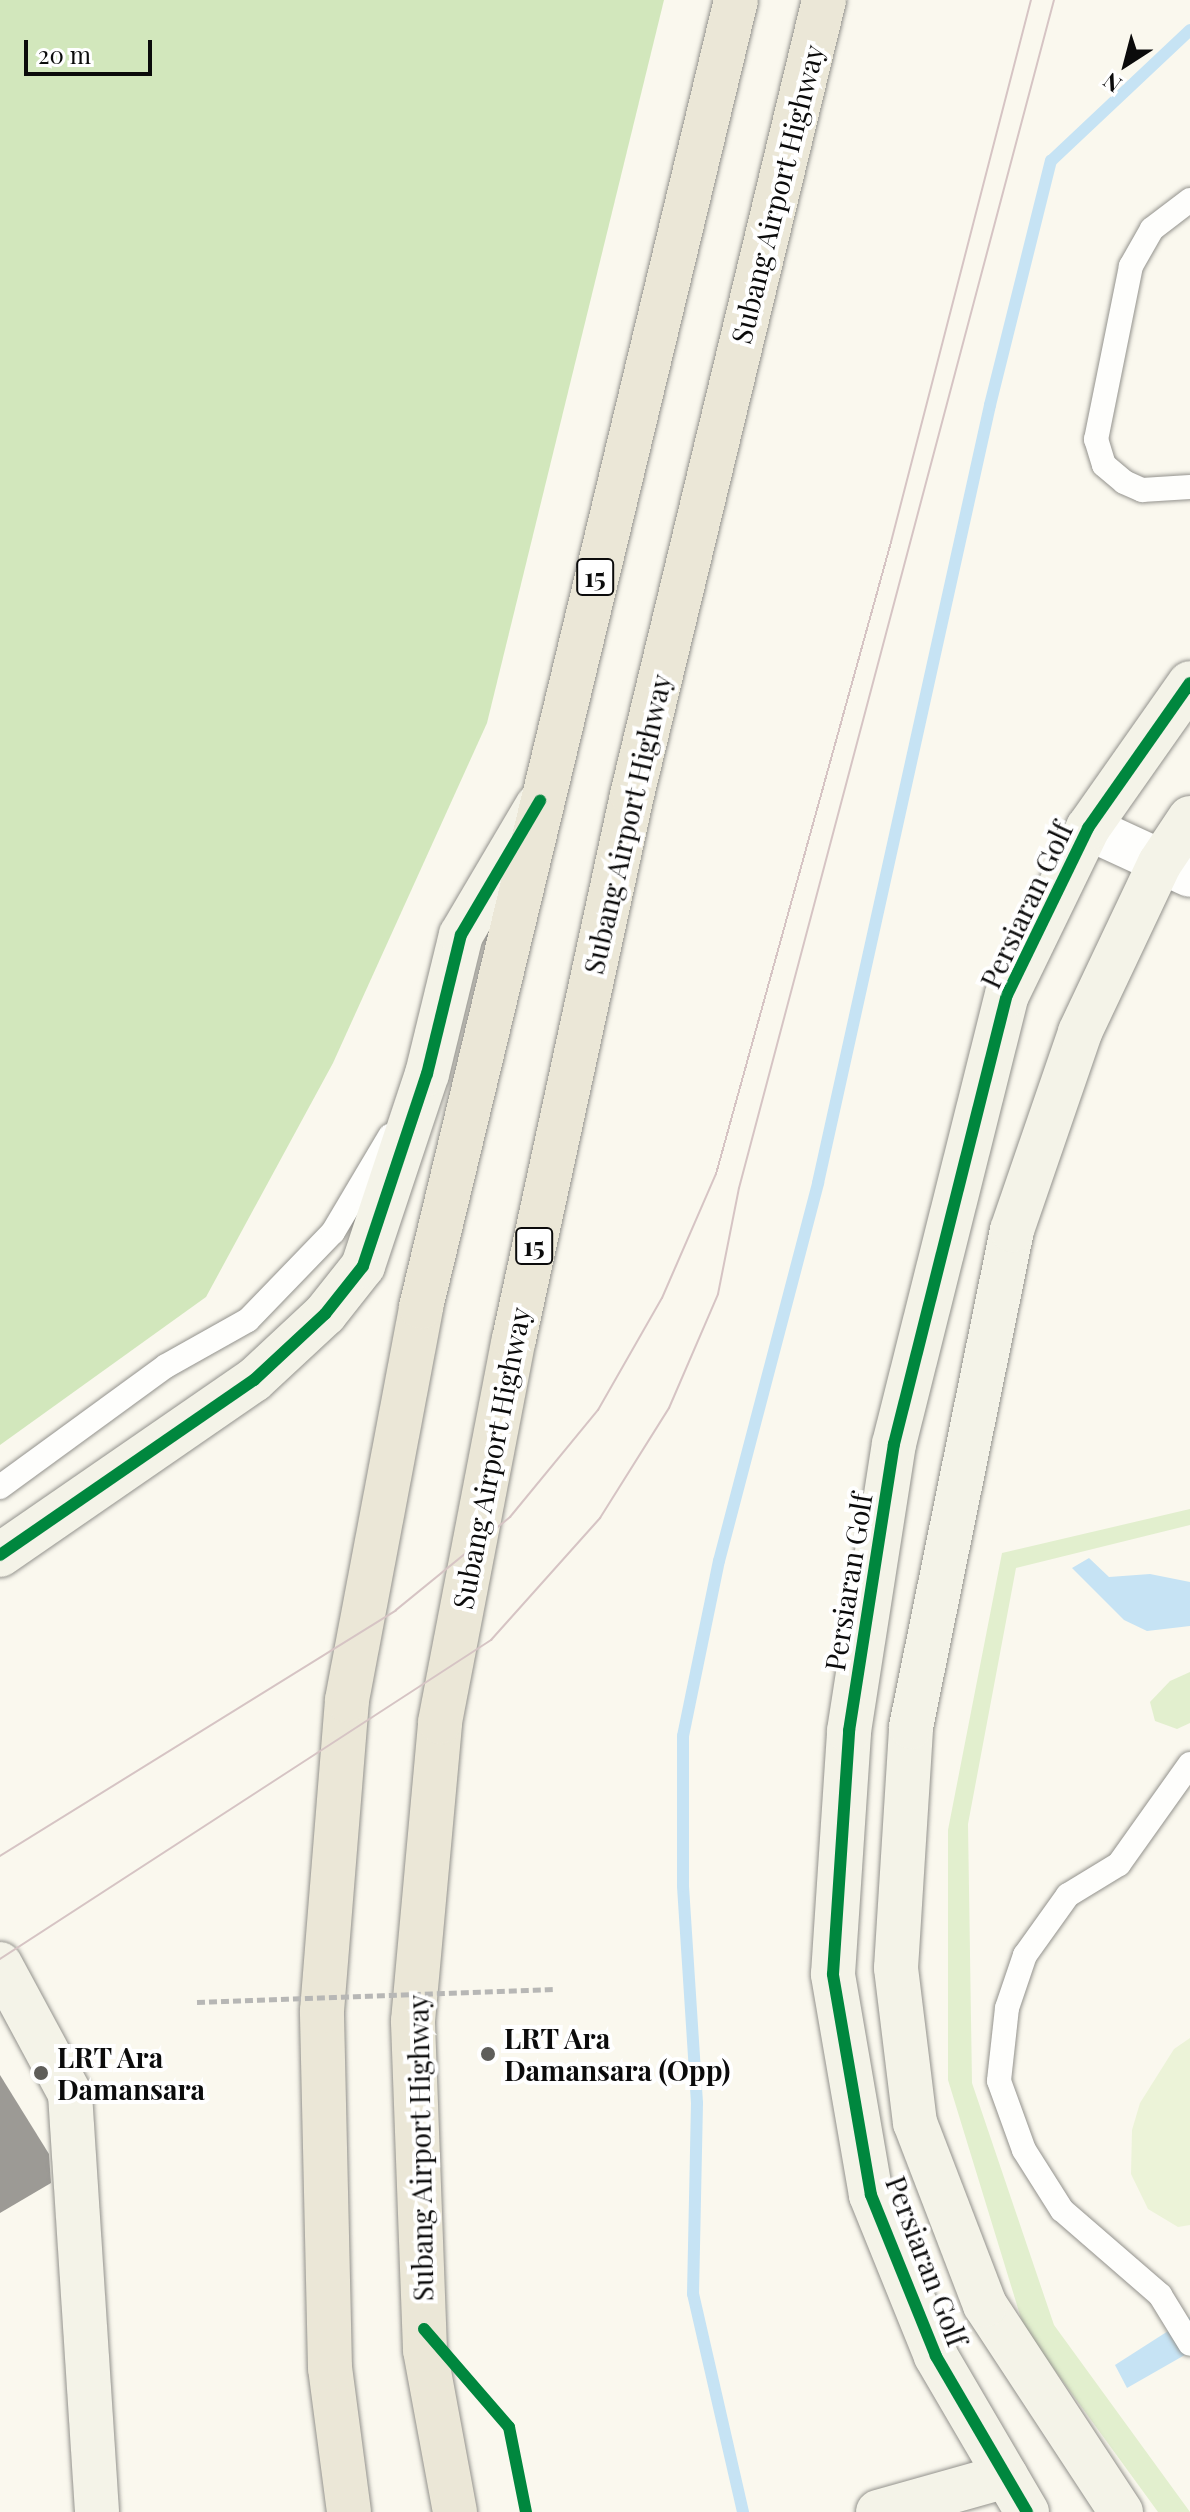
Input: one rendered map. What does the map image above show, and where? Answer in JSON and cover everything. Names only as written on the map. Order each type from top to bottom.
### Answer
[{"type":"main road","name":"15","points":[[349,2512],[330,2368],[322,2011],[347,1700],[421,1307],[540,801],[736,0]]},
{"type":"main road","name":"Subang Airport Highway","points":[[455,2512],[425,2350],[413,2021],[440,1722],[514,1339],[632,795],[824,0]]},
{"type":"street","name":"Persiaran Golf","points":[[1017,2494],[936,2356],[871,2195],[833,1974],[849,1731],[894,1444],[1007,995],[1088,828],[1190,683]]},
{"type":"street","points":[[0,1555],[254,1380],[325,1314],[363,1266],[427,1074],[461,935],[540,801]]},
{"type":"street","name":"Persiaran Golf","points":[[1121,2512],[985,2305],[915,2123],[896,1968],[911,1727],[1012,1230],[1080,1032],[1175,869],[1190,818]]},
{"type":"street","points":[[1088,828],[1175,869]]},
{"type":"street","points":[[0,1964],[70,2094],[97,2512]]},
{"type":"street","points":[[878,2512],[1017,2494]]},
{"type":"lane","points":[[1190,200],[1152,229],[1131,266],[1096,439],[1104,465],[1124,482],[1142,490],[1190,487]]},
{"type":"lane","points":[[0,1487],[166,1366],[248,1320],[333,1232],[427,1074]]},
{"type":"lane","points":[[1190,1764],[1119,1864],[1068,1895],[1025,1955],[1007,2008],[999,2081],[1024,2150],[1062,2210],[1160,2295],[1190,2344]]},
{"type":"path","points":[[197,2002],[555,1989]]},
{"type":"green space","points":[[0,0],[664,0],[487,723],[333,1063],[206,1297],[0,1445]]},
{"type":"green space","points":[[1190,1509],[1190,1525],[1016,1568],[968,1824],[972,2083],[1054,2325],[1190,2512],[1158,2512],[1024,2328],[948,2080],[948,1830],[1002,1553]]},
{"type":"green space","points":[[1190,1672],[1190,1723],[1177,1729],[1155,1721],[1150,1702],[1170,1681]]},
{"type":"green space","points":[[1190,2038],[1190,2225],[1178,2227],[1148,2209],[1131,2174],[1132,2130],[1140,2103],[1174,2049]]},
{"type":"water","points":[[1089,1558],[1109,1577],[1150,1574],[1190,1582],[1190,1626],[1147,1631],[1124,1620],[1072,1568]]},
{"type":"water","points":[[1190,2317],[1190,2352],[1127,2388],[1115,2365]]},
{"type":"building","points":[[0,2075],[49,2154],[51,2183],[0,2213]]},
{"type":"waterway","points":[[743,2512],[693,2294],[697,2103],[683,1886],[683,1736],[719,1561],[818,1183],[990,405],[1051,161],[1190,30]]},
{"type":"tram line","points":[[0,1856],[396,1610],[510,1517],[598,1410],[662,1298],[716,1174],[891,542],[1031,0]]},
{"type":"tram line","points":[[0,1959],[491,1640],[600,1518],[669,1408],[718,1294],[739,1188],[1054,0]]},
{"type":"cycle path","points":[[1027,2512],[936,2356],[871,2195],[833,1974],[849,1731],[894,1444],[1007,995],[1088,828],[1190,683]]},
{"type":"cycle path","points":[[0,1555],[254,1380],[325,1314],[363,1266],[427,1074],[461,935],[540,801]]},
{"type":"cycle path","points":[[424,2329],[509,2427],[526,2512]]},
{"type":"place","name":"LRT Ara Damansara (Opp)","points":[[488,2054]]},
{"type":"place","name":"LRT Ara Damansara","points":[[41,2073]]}]
